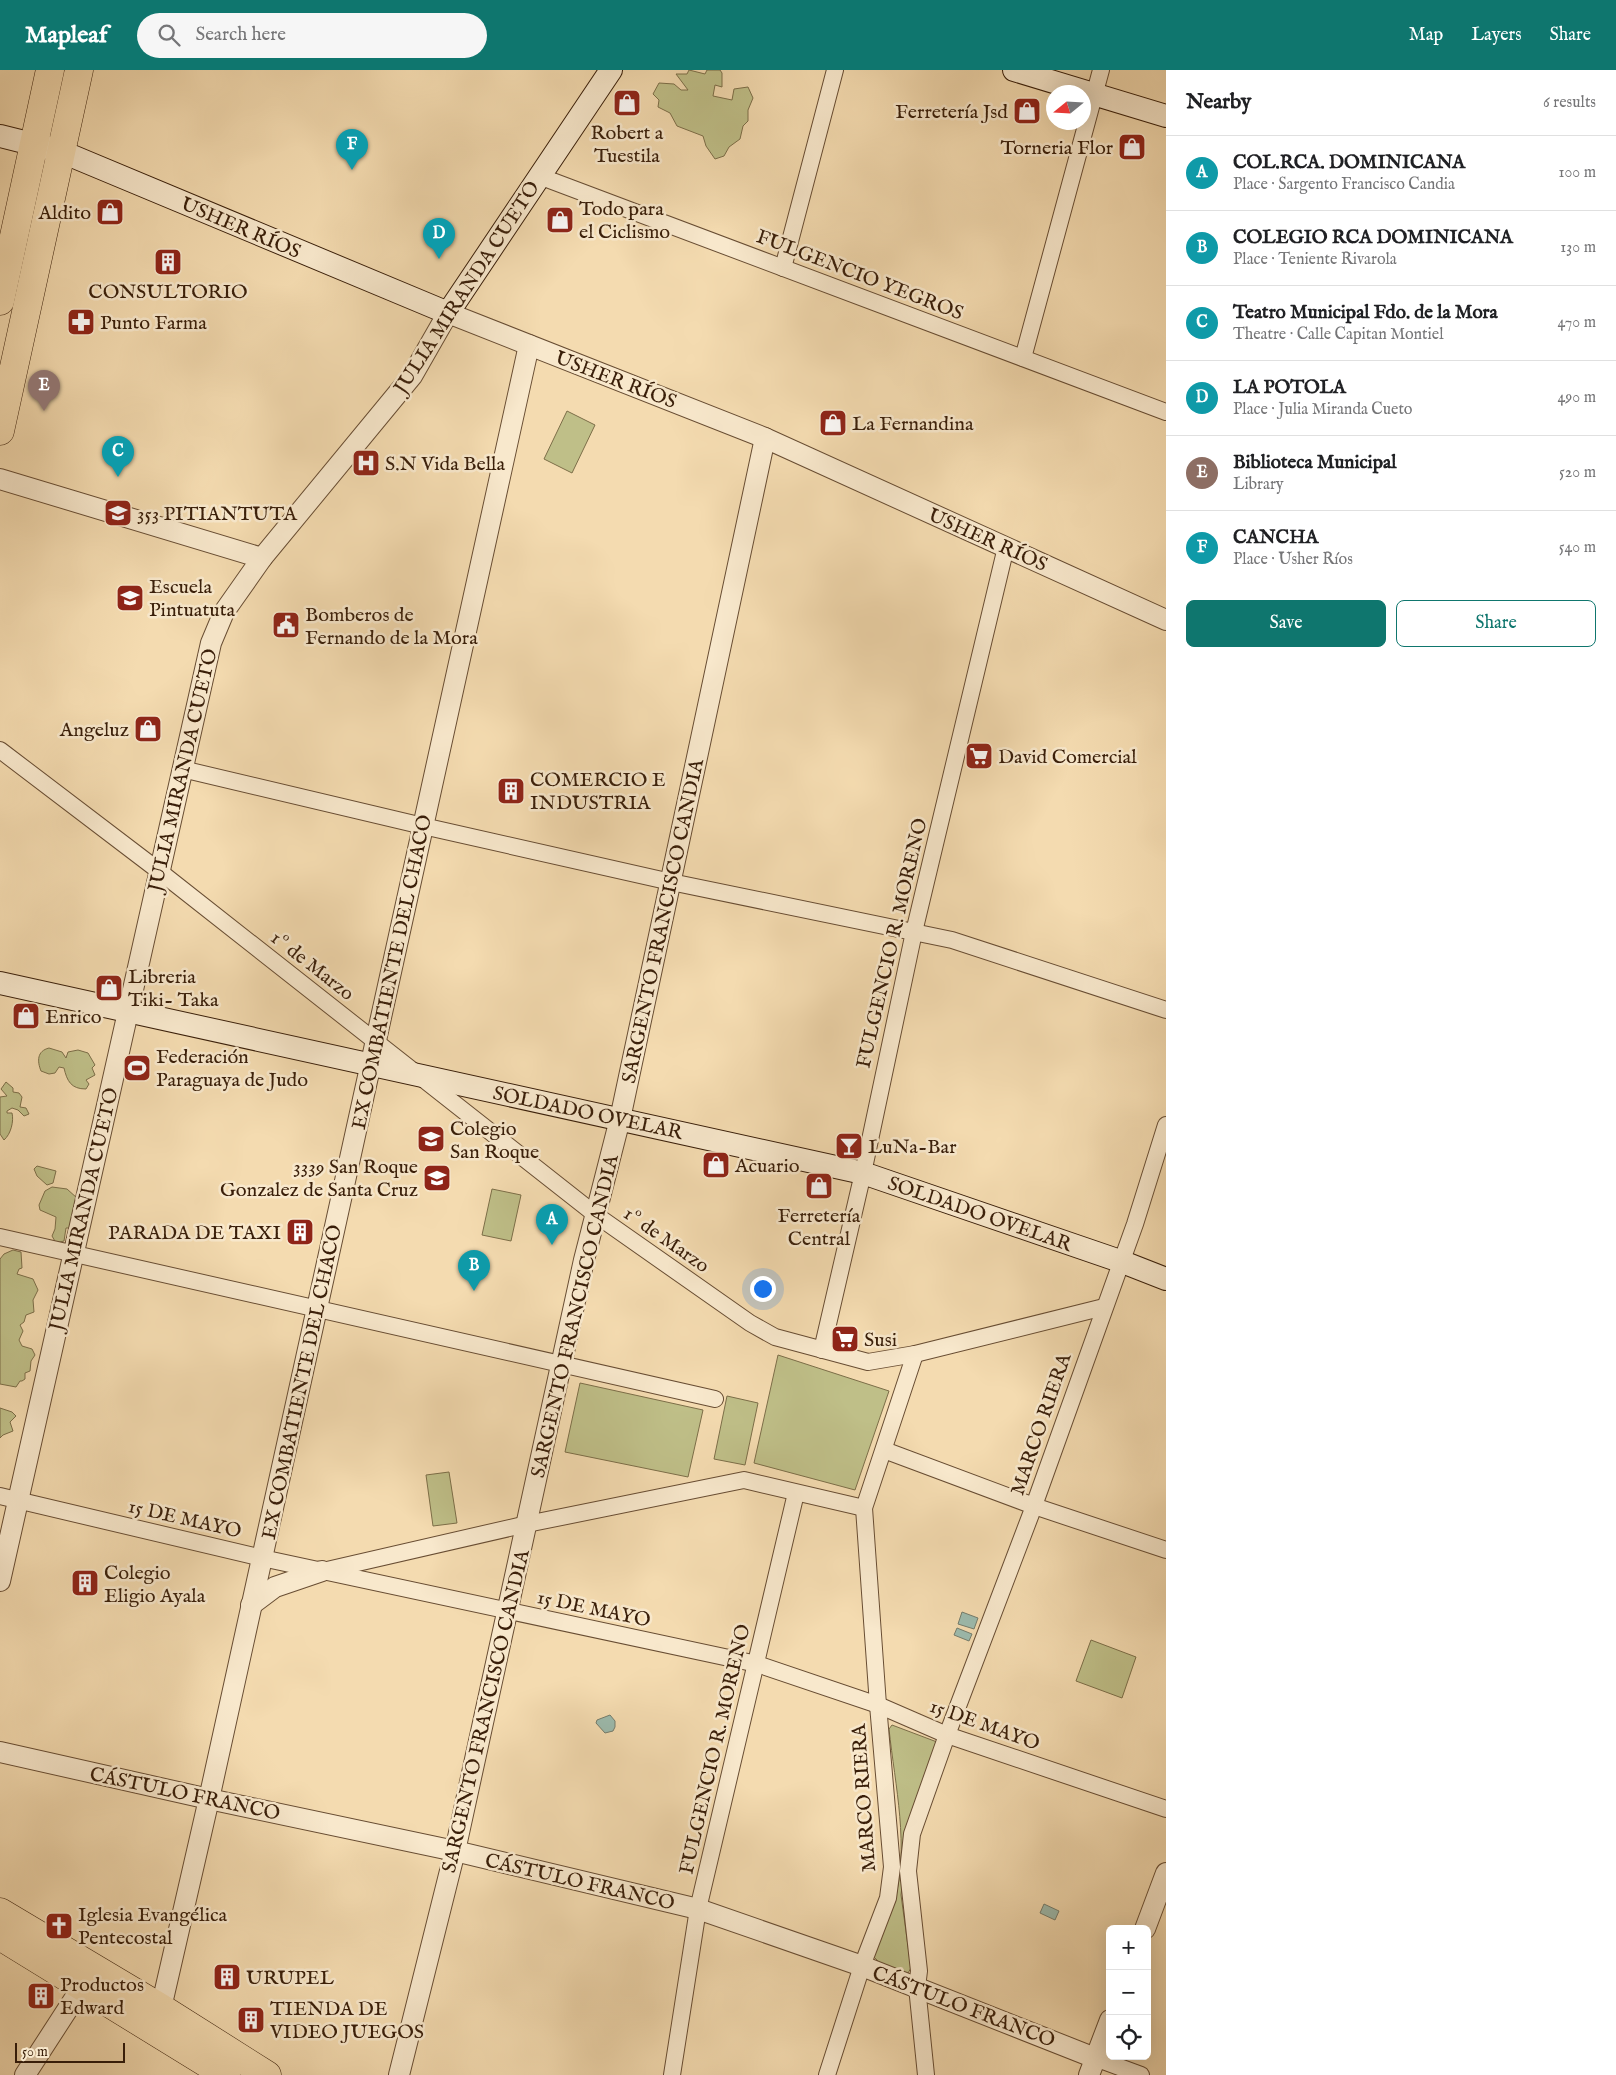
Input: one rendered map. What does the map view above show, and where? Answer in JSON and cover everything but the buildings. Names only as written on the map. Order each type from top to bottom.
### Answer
[{"type":"highway","points":[[0,431],[47,148],[50,70]]},
{"type":"highway","points":[[0,301],[47,148],[78,70]]},
{"type":"highway","points":[[5,1919],[160,2008],[267,2075]]},
{"type":"highway","points":[[5,1919],[82,1987],[226,2075]]},
{"type":"main road","name":"JULIA MIRANDA CUETO","points":[[448,314],[611,70]]},
{"type":"main road","points":[[1014,70],[1166,116]]},
{"type":"main road","name":"USHER RÍOS","points":[[0,136],[47,148],[448,314]]},
{"type":"main road","name":"SOLDADO OVELAR","points":[[0,983],[863,1173],[1120,1261],[1166,1279]]},
{"type":"street","points":[[783,268],[834,70]]},
{"type":"street","points":[[1023,358],[1100,70]]},
{"type":"street","name":"FULGENCIO YEGROS","points":[[539,176],[1166,412]]},
{"type":"street","name":"USHER RÍOS","points":[[448,314],[765,438],[1166,620]]},
{"type":"street","name":"JULIA MIRANDA CUETO","points":[[0,1581],[9,1498],[73,1254],[210,643],[224,612],[262,558],[412,376],[448,314]]},
{"type":"street","name":"EX COMBATIENTE DEL CHACO","points":[[160,2008],[209,1799],[529,345]]},
{"type":"street","name":"SARGENTO FRANCISCO CANDIA","points":[[399,2075],[455,1851],[562,1364],[620,1119],[765,438]]},
{"type":"street","points":[[0,479],[262,558]]},
{"type":"street","name":"FULGENCIO R. MORENO","points":[[822,1350],[863,1173],[914,932],[1006,547]]},
{"type":"street","name":"1º de Marzo","points":[[0,750],[159,871],[596,1215],[750,1323],[775,1337],[868,1362],[915,1354],[1104,1307]]},
{"type":"street","points":[[182,769],[671,882],[952,940],[1166,1010]]},
{"type":"street","name":"MARCO RIERA","points":[[926,2075],[917,1987],[919,1971],[908,1871],[912,1834],[947,1735],[1034,1506],[1120,1261],[1135,1224],[1166,1125]]},
{"type":"street","points":[[0,1238],[715,1399]]},
{"type":"street","points":[[252,1605],[275,1587],[322,1571],[527,1524],[744,1480],[864,1508],[915,1354]]},
{"type":"street","points":[[884,1450],[1034,1506],[1166,1550]]},
{"type":"street","name":"FULGENCIO R. MORENO","points":[[672,2075],[698,1909],[796,1493]]},
{"type":"street","name":"15 DE MAYO","points":[[9,1498],[262,1558],[756,1664],[878,1705],[947,1735],[1166,1809]]},
{"type":"street","name":"MARCO RIERA","points":[[827,2075],[862,1966],[888,1898],[892,1867],[864,1508]]},
{"type":"street","name":"CÁSTULO FRANCO","points":[[0,1752],[455,1851],[698,1909],[917,1987],[1092,2066],[1141,2075]]},
{"type":"street","points":[[1146,1925],[1166,1873]]},
{"type":"street","points":[[25,2075],[82,1987]]},
{"type":"street","points":[[1092,2066],[1106,2030]]},
{"type":"green space","points":[[689,70],[705,74],[707,70],[720,70],[722,73],[722,87],[715,85],[713,96],[732,100],[734,89],[748,87],[753,98],[748,110],[748,121],[743,126],[740,139],[729,147],[724,156],[715,159],[706,146],[703,136],[677,126],[670,113],[658,107],[659,100],[653,94],[659,83],[674,84],[681,90],[688,90],[676,74],[687,74]]},
{"type":"green space","points":[[567,411],[595,425],[572,473],[544,459]]},
{"type":"green space","points":[[49,1048],[62,1052],[66,1058],[68,1052],[78,1050],[88,1053],[95,1065],[92,1068],[95,1075],[86,1080],[89,1084],[86,1089],[73,1086],[64,1068],[59,1067],[55,1073],[49,1074],[41,1071],[39,1064],[40,1054]]},
{"type":"green space","points":[[6,1082],[13,1088],[13,1092],[19,1093],[22,1097],[20,1107],[26,1108],[29,1114],[24,1116],[18,1110],[12,1108],[7,1111],[7,1113],[12,1113],[13,1116],[10,1131],[4,1140],[0,1134],[0,1097],[7,1096],[1,1089]]},
{"type":"green space","points":[[37,1166],[56,1171],[53,1183],[47,1185],[37,1176],[34,1169]]},
{"type":"green space","points":[[52,1187],[67,1189],[77,1198],[70,1228],[66,1228],[64,1241],[56,1243],[52,1236],[56,1217],[40,1210],[39,1205],[45,1191]]},
{"type":"green space","points":[[492,1189],[521,1195],[511,1241],[482,1235]]},
{"type":"green space","points":[[13,1250],[21,1252],[22,1268],[19,1269],[17,1274],[33,1279],[38,1290],[33,1300],[34,1312],[26,1315],[24,1322],[20,1325],[23,1331],[19,1340],[22,1346],[32,1349],[35,1355],[31,1361],[30,1371],[25,1373],[25,1379],[20,1381],[16,1387],[0,1384],[0,1259],[4,1254]]},
{"type":"green space","points":[[778,1355],[889,1391],[855,1490],[754,1463]]},
{"type":"green space","points":[[580,1383],[703,1410],[688,1477],[565,1452]]},
{"type":"green space","points":[[727,1396],[758,1403],[745,1465],[714,1459]]},
{"type":"green space","points":[[0,1408],[12,1412],[16,1416],[10,1422],[13,1431],[0,1438]]},
{"type":"green space","points":[[449,1472],[457,1523],[433,1526],[426,1475]]},
{"type":"green space","points":[[1091,1640],[1136,1657],[1122,1698],[1076,1681]]},
{"type":"green space","points":[[892,1725],[937,1742],[903,1877],[901,1895],[911,1968],[908,1973],[879,1962],[874,1957],[894,1903],[899,1882],[901,1860],[900,1816],[889,1729]]},
{"type":"shaded area","points":[[962,1612],[978,1618],[974,1629],[958,1624]]},
{"type":"shaded area","points":[[957,1628],[972,1634],[969,1641],[954,1635]]},
{"type":"shaded area","points":[[610,1715],[615,1721],[615,1727],[613,1731],[605,1733],[596,1723],[597,1720]]},
{"type":"shaded area","points":[[1044,1904],[1059,1911],[1055,1920],[1040,1913]]},
{"type":"place","name":"Robert a Tuestila","points":[[627,103]]},
{"type":"place","name":"Ferretería Jsd","points":[[1027,111]]},
{"type":"place","name":"Torneria Flor","points":[[1132,147]]},
{"type":"place","name":"CANCHA","points":[[352,170]]},
{"type":"place","name":"Aldito","points":[[110,212]]},
{"type":"place","name":"Todo para el Ciclismo","points":[[560,220]]},
{"type":"place","name":"LA POTOLA","points":[[439,259]]},
{"type":"place","name":"CONSULTORIO","points":[[168,262]]},
{"type":"place","name":"Punto Farma","points":[[81,322]]},
{"type":"place","name":"Biblioteca Municipal","points":[[44,411]]},
{"type":"place","name":"La Fernandina","points":[[833,423]]},
{"type":"place","name":"S.N Vida Bella","points":[[366,463]]},
{"type":"place","name":"Teatro Municipal Fdo. de la Mora","points":[[118,477]]},
{"type":"place","name":"353 PITIANTUTA","points":[[118,513]]},
{"type":"place","name":"Escuela Pintuatuta","points":[[130,598]]},
{"type":"place","name":"Bomberos de Fernando de la Mora","points":[[286,625]]},
{"type":"place","name":"Angeluz","points":[[148,729]]},
{"type":"place","name":"David Comercial","points":[[979,756]]},
{"type":"place","name":"COMERCIO E INDUSTRIA","points":[[511,791]]},
{"type":"place","name":"Libreria Tiki- Taka","points":[[109,988]]},
{"type":"place","name":"Enrico","points":[[26,1016]]},
{"type":"place","name":"Federación Paraguaya de Judo","points":[[137,1068]]},
{"type":"place","name":"Colegio San Roque","points":[[431,1139]]},
{"type":"place","name":"LuNa-Bar","points":[[849,1146]]},
{"type":"place","name":"Acuario","points":[[716,1165]]},
{"type":"place","name":"3339 San Roque Gonzalez de Santa Cruz","points":[[437,1178]]},
{"type":"place","name":"Ferretería Central","points":[[819,1186]]},
{"type":"place","name":"PARADA DE TAXI","points":[[300,1232]]},
{"type":"place","name":"COL.RCA. DOMINICANA","points":[[552,1245]]},
{"type":"place","name":"COLEGIO RCA DOMINICANA","points":[[474,1291]]},
{"type":"place","name":"Susi","points":[[845,1339]]},
{"type":"place","name":"Colegio Eligio Ayala","points":[[85,1583]]},
{"type":"place","name":"Iglesia Evangélica Pentecostal","points":[[59,1926]]},
{"type":"place","name":"URUPEL","points":[[227,1977]]},
{"type":"place","name":"Productos Edward","points":[[41,1996]]},
{"type":"place","name":"TIENDA DE VIDEO JUEGOS","points":[[251,2020]]}]
